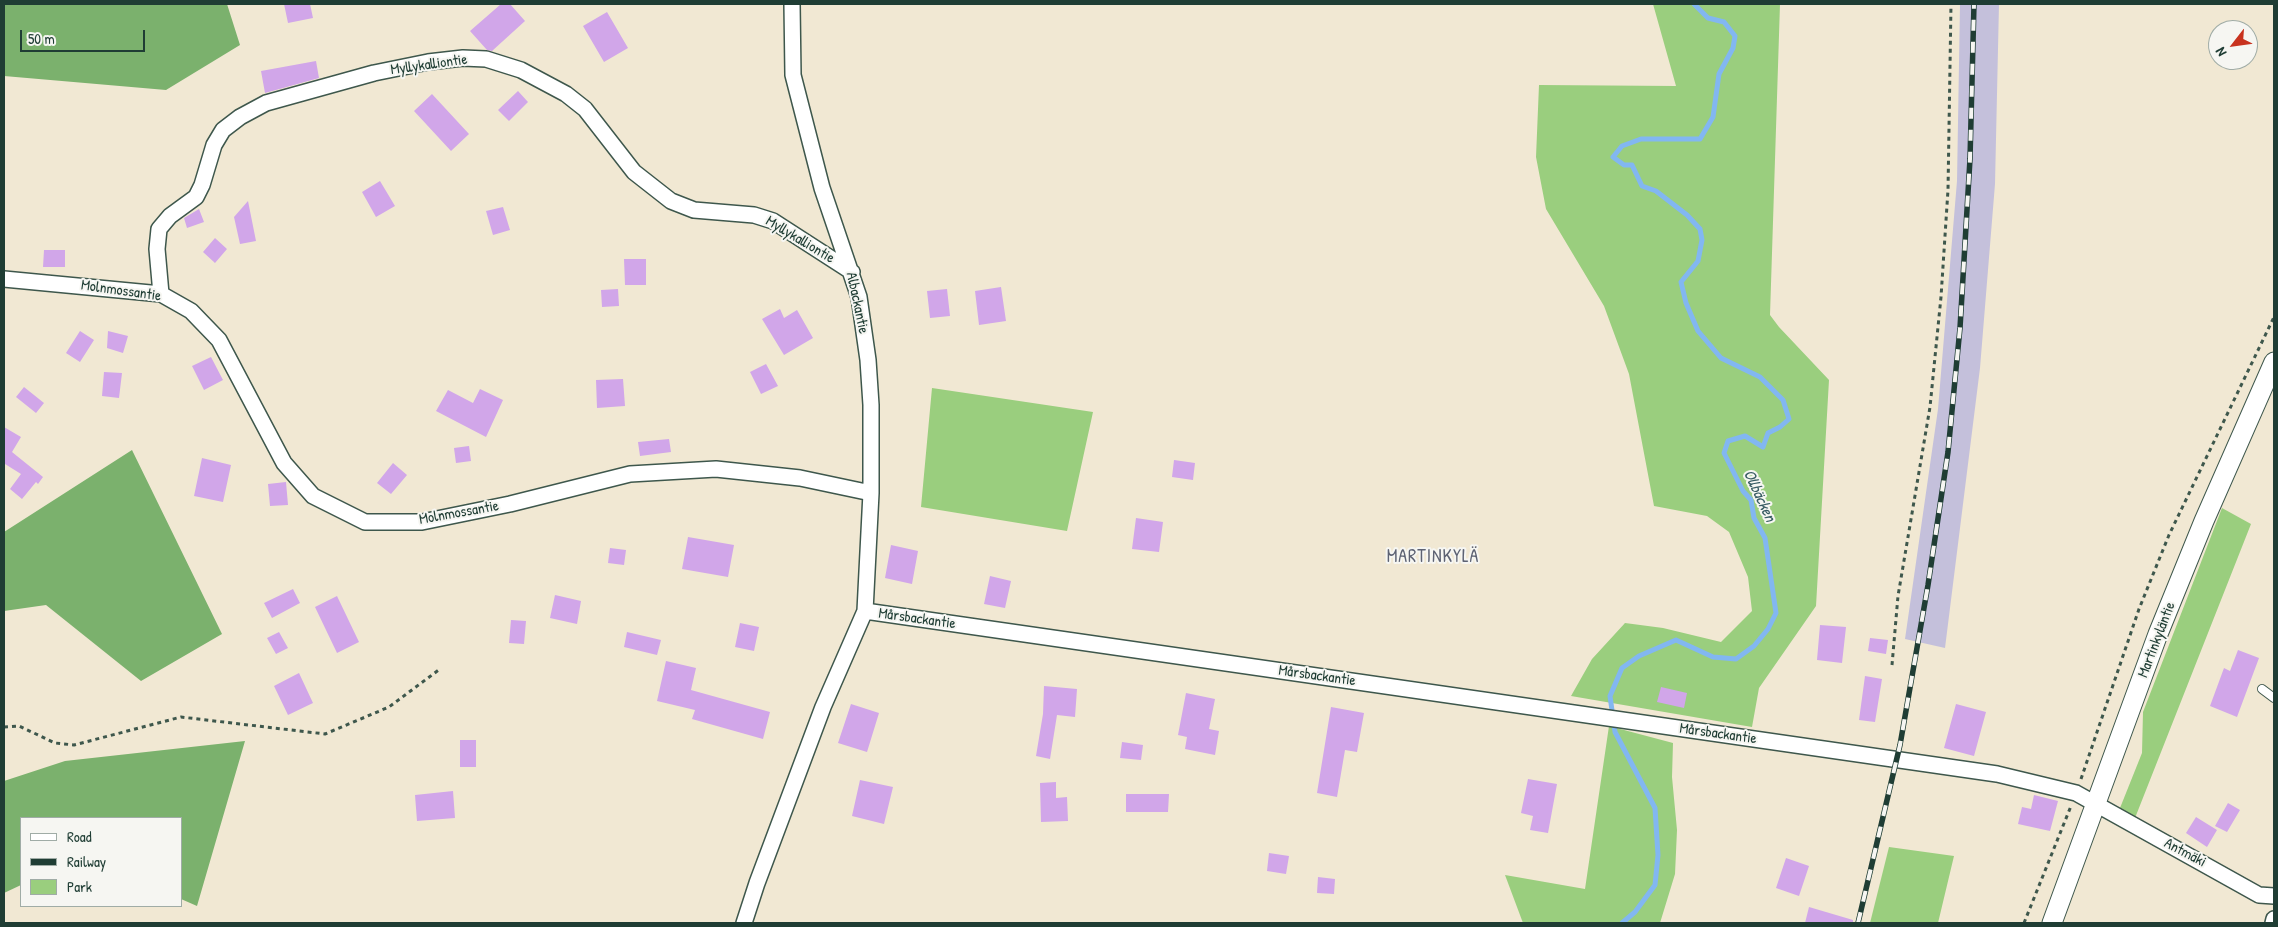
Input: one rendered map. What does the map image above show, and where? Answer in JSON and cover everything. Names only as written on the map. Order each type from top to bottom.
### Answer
[{"type":"street","name":"Albackantie","points":[[792,4],[793,75],[822,188],[859,297],[868,360],[871,405],[871,492],[865,611]]},
{"type":"street","name":"Myllykalliontie","points":[[161,294],[157,249],[159,229],[170,216],[196,197],[202,185],[214,145],[223,130],[234,121],[266,103],[374,73],[428,62],[463,58],[486,59],[521,70],[566,94],[585,109],[634,172],[671,202],[694,210],[754,215],[773,221],[852,272]]},
{"type":"street","name":"Molnmossantie","points":[[4,280],[161,294],[191,311],[219,340],[284,463],[313,496],[365,522],[422,522],[510,504],[630,474],[716,469],[800,478],[871,492]]},
{"type":"street","name":"Martinkyläntie","points":[[2052,923],[2176,590],[2204,520],[2274,362]]},
{"type":"street","name":"Mårsbackantie","points":[[744,923],[756,883],[823,707],[865,611],[1998,774],[2076,794],[2097,805]]},
{"type":"street","name":"Antmäki","points":[[2097,805],[2259,895],[2274,896]]},
{"type":"street","points":[[2273,923],[2274,919]]},
{"type":"lane","points":[[2262,689],[2274,698]]},
{"type":"path","points":[[1892,665],[1898,596],[1930,407],[1941,297],[1948,190],[1951,4]]},
{"type":"path","points":[[2024,923],[2076,794],[2139,609],[2169,535],[2274,317]]},
{"type":"path","points":[[4,727],[19,726],[55,743],[74,745],[181,717],[325,734],[389,708],[440,669]]},
{"type":"shaded area","points":[[1960,4],[1999,4],[1995,184],[1980,368],[1945,648],[1905,639],[1938,409],[1957,181]]},
{"type":"green space","points":[[4,4],[227,4],[240,45],[166,90],[4,76]]},
{"type":"green space","points":[[1653,4],[1780,4],[1770,315],[1829,380],[1816,606],[1759,688],[1752,727],[1571,696],[1592,659],[1625,623],[1663,628],[1721,642],[1752,611],[1748,577],[1729,532],[1707,516],[1654,506],[1629,374],[1604,306],[1546,209],[1536,157],[1539,85],[1676,86]]},
{"type":"green space","points":[[932,388],[1093,412],[1067,531],[921,507]]},
{"type":"green space","points":[[132,450],[222,634],[141,681],[46,605],[4,611],[4,532]]},
{"type":"green space","points":[[2222,508],[2251,524],[2135,818],[2120,808],[2142,753],[2143,712]]},
{"type":"green space","points":[[1609,726],[1673,743],[1672,777],[1677,830],[1675,874],[1660,923],[1523,923],[1505,875],[1585,889]]},
{"type":"green space","points":[[245,741],[197,906],[182,899],[182,817],[20,817],[20,885],[4,893],[4,781],[65,761]]},
{"type":"green space","points":[[1889,847],[1954,856],[1938,923],[1870,923]]},
{"type":"building","points":[[284,4],[310,4],[313,18],[288,23]]},
{"type":"building","points":[[501,4],[510,4],[525,21],[492,51],[487,50],[470,31]]},
{"type":"building","points":[[607,12],[628,48],[604,62],[583,26]]},
{"type":"building","points":[[316,61],[319,78],[265,93],[261,71]]},
{"type":"building","points":[[518,91],[528,102],[509,121],[498,110]]},
{"type":"building","points":[[432,94],[469,134],[451,151],[414,111]]},
{"type":"building","points":[[380,181],[395,206],[376,217],[362,192]]},
{"type":"building","points":[[248,201],[256,241],[240,244],[234,217]]},
{"type":"building","points":[[503,207],[510,230],[493,235],[486,211]]},
{"type":"building","points":[[199,209],[204,222],[187,228],[184,218]]},
{"type":"building","points":[[215,238],[227,249],[215,263],[203,252]]},
{"type":"building","points":[[44,250],[65,250],[65,267],[43,267]]},
{"type":"building","points":[[624,259],[646,259],[646,285],[625,285]]},
{"type":"building","points":[[1001,287],[1006,321],[979,325],[975,291]]},
{"type":"building","points":[[618,289],[619,306],[602,307],[601,290]]},
{"type":"building","points":[[947,289],[950,316],[930,318],[927,291]]},
{"type":"building","points":[[780,309],[784,318],[797,310],[813,338],[784,355],[762,319]]},
{"type":"building","points":[[80,331],[94,340],[80,362],[66,353]]},
{"type":"building","points":[[108,331],[128,336],[123,353],[107,348]]},
{"type":"building","points":[[211,357],[223,380],[204,390],[192,366]]},
{"type":"building","points":[[766,364],[778,386],[761,394],[750,372]]},
{"type":"building","points":[[104,372],[122,373],[119,398],[102,396]]},
{"type":"building","points":[[623,379],[625,406],[597,408],[596,380]]},
{"type":"building","points":[[24,387],[44,403],[36,413],[16,397]]},
{"type":"building","points":[[480,389],[503,400],[486,437],[436,411],[448,390],[473,403]]},
{"type":"building","points":[[4,427],[21,437],[12,452],[43,477],[38,484],[36,482],[22,499],[10,489],[21,474],[5,464],[4,467]]},
{"type":"building","points":[[669,439],[671,452],[640,456],[638,442]]},
{"type":"building","points":[[469,446],[471,461],[456,463],[454,448]]},
{"type":"building","points":[[202,458],[231,465],[223,502],[194,496]]},
{"type":"building","points":[[1174,460],[1195,463],[1193,480],[1172,477]]},
{"type":"building","points":[[393,463],[407,475],[391,494],[377,483]]},
{"type":"building","points":[[286,482],[288,505],[270,506],[268,484]]},
{"type":"building","points":[[1136,518],[1163,522],[1159,552],[1132,549]]},
{"type":"building","points":[[688,537],[734,545],[728,577],[682,569]]},
{"type":"building","points":[[891,545],[918,551],[912,584],[885,578]]},
{"type":"building","points":[[610,548],[626,550],[624,565],[608,563]]},
{"type":"building","points":[[990,576],[1011,581],[1005,608],[984,604]]},
{"type":"building","points":[[293,589],[300,603],[272,618],[264,603]]},
{"type":"building","points":[[555,595],[581,601],[577,624],[550,618]]},
{"type":"building","points":[[337,596],[359,642],[337,653],[315,607]]},
{"type":"building","points":[[511,620],[526,621],[524,644],[509,643]]},
{"type":"building","points":[[740,623],[759,627],[754,651],[735,647]]},
{"type":"building","points":[[1820,625],[1846,627],[1842,663],[1817,660]]},
{"type":"building","points":[[279,632],[288,648],[276,654],[267,638]]},
{"type":"building","points":[[627,632],[661,640],[657,655],[624,647]]},
{"type":"building","points":[[1870,638],[1888,640],[1886,654],[1868,651]]},
{"type":"building","points":[[2238,650],[2259,658],[2237,717],[2210,706],[2224,668],[2230,671]]},
{"type":"building","points":[[666,661],[696,668],[691,690],[770,712],[763,739],[692,719],[695,710],[657,701]]},
{"type":"building","points":[[299,673],[313,703],[288,715],[274,686]]},
{"type":"building","points":[[1865,676],[1882,679],[1875,722],[1859,720]]},
{"type":"building","points":[[1044,686],[1077,689],[1075,717],[1057,715],[1050,759],[1036,756],[1043,714]]},
{"type":"building","points":[[1661,687],[1687,693],[1684,708],[1657,702]]},
{"type":"building","points":[[1186,693],[1215,699],[1209,729],[1219,731],[1215,755],[1185,749],[1187,737],[1178,735]]},
{"type":"building","points":[[851,704],[879,713],[867,752],[838,743]]},
{"type":"building","points":[[1956,704],[1986,712],[1974,756],[1944,748]]},
{"type":"building","points":[[1331,707],[1364,713],[1357,752],[1345,750],[1337,797],[1317,793]]},
{"type":"building","points":[[460,740],[476,740],[476,767],[460,767]]},
{"type":"building","points":[[1122,742],[1143,745],[1141,760],[1120,758]]},
{"type":"building","points":[[1528,779],[1557,784],[1548,833],[1530,830],[1533,816],[1521,813]]},
{"type":"building","points":[[860,780],[893,787],[884,824],[852,816]]},
{"type":"building","points":[[1056,782],[1056,798],[1067,797],[1068,821],[1041,822],[1040,783]]},
{"type":"building","points":[[453,791],[455,818],[417,821],[415,795]]},
{"type":"building","points":[[1126,794],[1169,794],[1168,812],[1126,812]]},
{"type":"building","points":[[2034,795],[2058,801],[2050,831],[2018,824],[2022,807],[2031,809]]},
{"type":"building","points":[[2228,803],[2240,810],[2227,832],[2215,826]]},
{"type":"building","points":[[2196,817],[2217,830],[2207,847],[2186,833]]},
{"type":"building","points":[[1269,853],[1289,856],[1286,874],[1267,871]]},
{"type":"building","points":[[1786,858],[1809,866],[1799,896],[1776,888]]},
{"type":"building","points":[[1318,877],[1335,879],[1334,894],[1317,893]]},
{"type":"building","points":[[1809,907],[1853,920],[1853,923],[1805,923]]},
{"type":"waterway","name":"Ollbäcken","points":[[1622,923],[1635,912],[1655,885],[1658,855],[1655,808],[1615,732],[1610,696],[1622,668],[1639,656],[1676,640],[1713,657],[1736,659],[1754,646],[1768,629],[1776,613],[1765,538],[1754,518],[1751,500],[1743,491],[1724,453],[1728,441],[1745,436],[1763,447],[1768,433],[1780,427],[1789,419],[1783,400],[1760,377],[1721,358],[1698,331],[1686,303],[1681,282],[1698,261],[1702,240],[1700,229],[1687,215],[1656,191],[1642,186],[1632,165],[1624,165],[1613,157],[1622,146],[1641,139],[1700,139],[1713,117],[1719,74],[1733,48],[1735,36],[1724,22],[1708,18],[1694,4]]},
{"type":"railway","points":[[1858,923],[1900,745],[1928,585],[1948,452],[1960,328],[1970,159],[1974,4]]},
{"type":"district","name":"MARTINKYLÄ","points":[[1433,557]]}]
